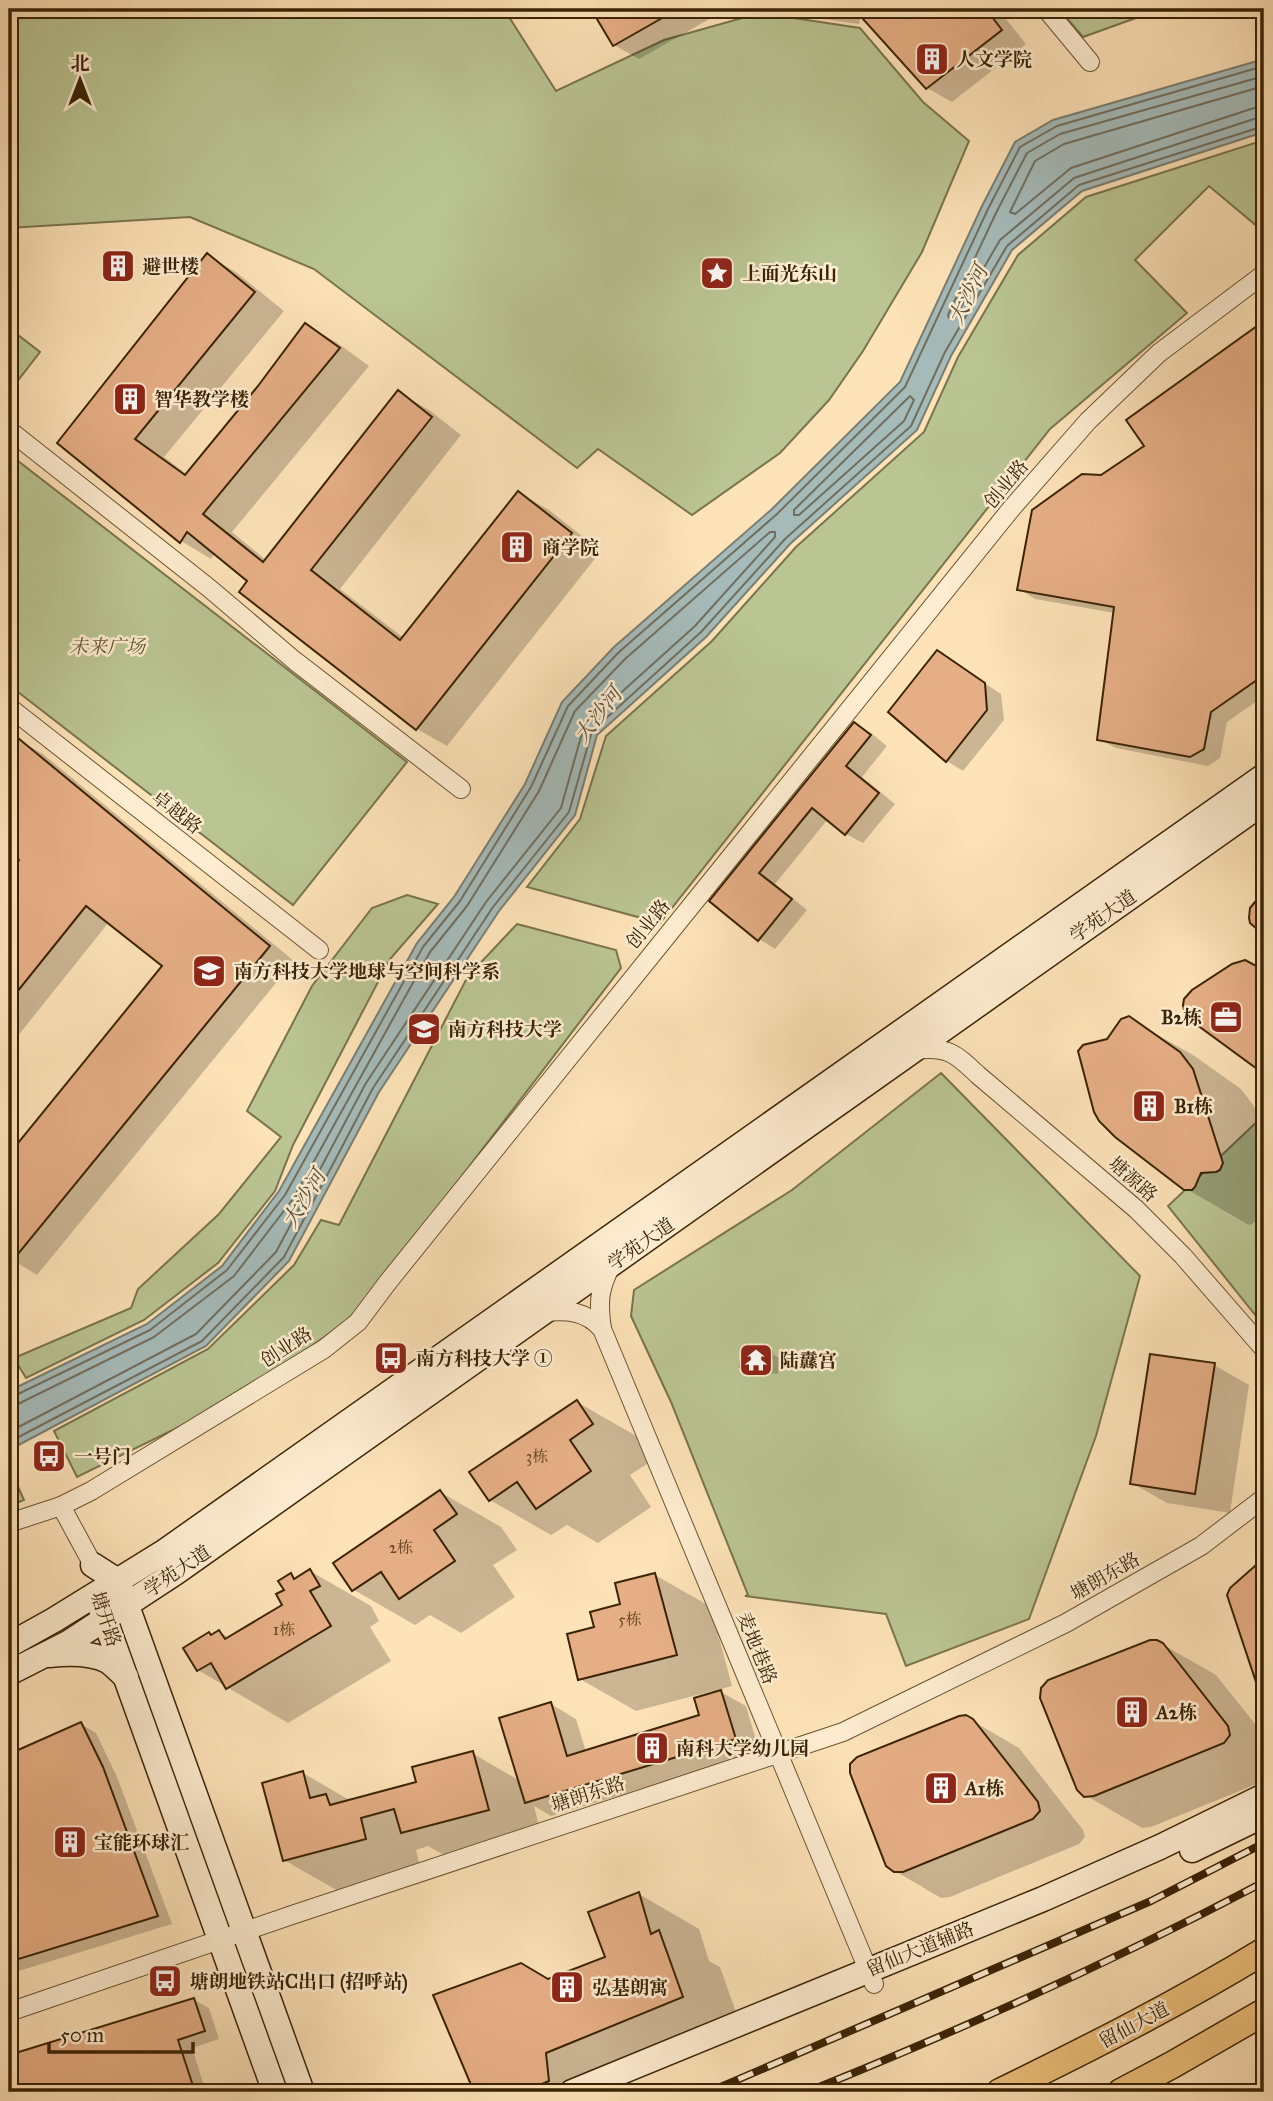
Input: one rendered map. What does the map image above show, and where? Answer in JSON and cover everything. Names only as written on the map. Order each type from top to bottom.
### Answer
[{"type":"main road","name":"学苑大道","points":[[9,1645],[118,1581],[218,1515],[1264,776]]},
{"type":"main road","name":"学苑大道","points":[[9,1673],[46,1655],[105,1619],[215,1545],[1264,802]]},
{"type":"main road","name":"塘开路","points":[[93,1565],[118,1581],[302,2092]]},
{"type":"main road","name":"塘开路","points":[[93,1565],[96,1594],[275,2092]]},
{"type":"main road","points":[[46,1655],[88,1655],[108,1662],[126,1676]]},
{"type":"main road","name":"留仙大道辅路","points":[[610,2092],[1137,1858],[1264,1796]]},
{"type":"main road","name":"留仙大道辅路","points":[[572,2092],[1167,1863],[1264,1815]]},
{"type":"main road","name":"留仙大道","points":[[1000,2092],[1103,2042],[1210,1984],[1264,1951]]},
{"type":"main road","points":[[1121,2092],[1172,2066],[1264,2012]]},
{"type":"street","points":[[1046,9],[1090,62]]},
{"type":"street","name":"创业路","points":[[9,1523],[61,1506],[91,1491],[324,1349],[358,1322],[396,1271],[1011,509],[1088,421],[1159,353],[1264,274]]},
{"type":"street","points":[[9,430],[209,588],[295,661],[461,789]]},
{"type":"street","name":"卓越路","points":[[9,707],[319,950]]},
{"type":"street","points":[[958,1018],[955,1038],[959,1057]]},
{"type":"street","name":"塘源路","points":[[914,1050],[940,1048],[959,1057],[1136,1209],[1183,1255],[1264,1349]]},
{"type":"street","name":"麦地巷路","points":[[612,1264],[603,1281],[600,1295],[602,1329],[871,1977]]},
{"type":"street","points":[[544,1312],[579,1313],[593,1319],[602,1329]]},
{"type":"street","name":"塘朗东路","points":[[9,2012],[843,1732],[1066,1623],[1201,1546],[1264,1498]]},
{"type":"street","points":[[61,1506],[93,1565]]},
{"type":"green space","points":[[9,9],[504,9],[556,91],[664,40],[760,13],[860,28],[923,102],[969,141],[922,252],[863,351],[829,400],[780,453],[692,515],[598,449],[577,468],[314,269],[190,217],[9,228]]},
{"type":"green space","points":[[1059,9],[1161,9],[1083,37]]},
{"type":"green space","points":[[1264,140],[1264,232],[1209,186],[1135,260],[1187,313],[1050,429],[660,923],[527,887],[580,819],[606,736],[712,641],[796,547],[924,432],[958,357],[1018,255],[1086,197]]},
{"type":"green space","points":[[9,328],[40,352],[9,392]]},
{"type":"green space","name":"未来广场","points":[[9,454],[407,762],[293,905],[9,685]]},
{"type":"green space","points":[[407,895],[438,904],[390,959],[293,1145],[275,1191],[218,1263],[144,1320],[26,1378],[14,1358],[131,1308],[138,1289],[219,1214],[281,1137],[247,1111],[312,986],[372,908]]},
{"type":"green space","points":[[517,924],[616,950],[621,968],[355,1316],[230,1402],[77,1477],[54,1431],[208,1349],[294,1265],[321,1220],[339,1225],[468,976]]},
{"type":"green space","points":[[941,1073],[1140,1276],[1096,1436],[1029,1619],[906,1666],[886,1614],[745,1596],[748,1595],[671,1402],[631,1316],[634,1290],[792,1190]]},
{"type":"green space","points":[[1264,1115],[1264,1326],[1168,1206]]},
{"type":"green space","points":[[9,1467],[24,1500],[9,1506]]},
{"type":"water","name":"大沙河","points":[[1264,59],[1264,132],[1082,191],[1012,250],[951,356],[917,430],[790,544],[706,637],[597,735],[575,815],[499,911],[379,1092],[289,1261],[206,1346],[9,1450],[9,1391],[147,1324],[222,1266],[279,1191],[417,943],[454,897],[525,784],[562,702],[614,647],[772,509],[900,382],[982,206],[1015,142],[1053,120]]},
{"type":"building","points":[[591,9],[678,9],[613,46]]},
{"type":"building","name":"人文学院","points":[[854,9],[986,9],[1002,30],[926,89]]},
{"type":"building","points":[[207,253],[255,292],[135,439],[185,475],[258,386],[305,323],[340,348],[203,514],[263,562],[398,390],[432,417],[311,570],[400,640],[518,491],[572,533],[416,730],[239,592],[247,581],[187,532],[180,543],[57,443]]},
{"type":"building","points":[[1264,321],[1264,675],[1211,712],[1204,749],[1190,757],[1097,740],[1114,607],[1017,590],[1032,510],[1082,474],[1101,475],[1144,446],[1126,420]]},
{"type":"building","points":[[937,650],[985,683],[987,710],[946,762],[888,712]]},
{"type":"building","points":[[854,722],[871,735],[846,766],[879,793],[845,835],[812,808],[759,873],[792,899],[758,941],[709,901]]},
{"type":"building","points":[[18,738],[270,946],[9,1265],[9,1154],[162,966],[86,906],[9,1002],[9,873],[19,860],[9,851],[9,750]]},
{"type":"building","points":[[1264,891],[1264,935],[1250,923],[1249,918],[1250,908]]},
{"type":"building","name":"B2栋","points":[[1245,960],[1264,970],[1264,1074],[1189,1019],[1183,1005],[1184,999],[1192,990],[1232,964]]},
{"type":"building","name":"B1栋","points":[[1129,1016],[1180,1052],[1193,1069],[1223,1163],[1216,1172],[1201,1173],[1192,1190],[1184,1190],[1115,1137],[1094,1112],[1078,1051],[1083,1045],[1107,1039],[1121,1019]]},
{"type":"building","name":"陆纛宫","points":[[742,1349],[772,1352],[770,1370],[740,1367]]},
{"type":"building","points":[[1150,1354],[1215,1363],[1195,1494],[1130,1484]]},
{"type":"building","points":[[577,1400],[593,1424],[570,1440],[591,1471],[536,1509],[517,1482],[489,1501],[469,1472]]},
{"type":"building","points":[[440,1490],[457,1514],[434,1530],[455,1561],[399,1599],[381,1572],[352,1591],[333,1563]]},
{"type":"building","points":[[1264,1558],[1262,1700],[1227,1595],[1230,1588]]},
{"type":"building","points":[[310,1569],[320,1586],[310,1591],[331,1626],[226,1689],[211,1663],[197,1671],[183,1648],[209,1632],[211,1635],[219,1630],[225,1639],[282,1605],[276,1594],[284,1590],[278,1581],[291,1573],[294,1579]]},
{"type":"building","points":[[655,1573],[677,1655],[578,1680],[567,1634],[594,1627],[590,1612],[620,1604],[615,1583]]},
{"type":"building","name":"A2栋","points":[[1150,1640],[1163,1643],[1228,1726],[1230,1735],[1224,1743],[1094,1796],[1084,1797],[1077,1790],[1040,1698],[1041,1688],[1048,1680]]},
{"type":"building","name":"南科大学幼儿园","points":[[721,1690],[736,1739],[525,1803],[499,1718],[551,1702],[567,1756],[699,1715],[694,1698]]},
{"type":"building","name":"A1栋","points":[[966,1715],[973,1719],[1038,1802],[1040,1811],[1033,1819],[903,1872],[894,1872],[886,1866],[850,1773],[850,1764],[857,1757]]},
{"type":"building","name":"宝能环球汇","points":[[81,1722],[103,1767],[158,1916],[9,1962],[9,1754]]},
{"type":"building","points":[[473,1751],[489,1810],[401,1833],[394,1809],[361,1818],[366,1839],[283,1861],[262,1783],[303,1771],[310,1798],[326,1794],[330,1805],[416,1782],[412,1767]]},
{"type":"building","name":"弘基朗寓","points":[[639,1892],[651,1934],[659,1930],[683,1997],[546,2053],[549,2081],[523,2092],[474,2092],[433,1995],[521,1963],[548,1979],[605,1957],[588,1912]]},
{"type":"building","points":[[194,1998],[205,2031],[178,2040],[195,2092],[9,2092],[9,2055]]},
{"type":"railway","points":[[709,2092],[1151,1901],[1264,1843]]},
{"type":"railway","points":[[807,2092],[1038,1993],[1264,1882]]},
{"type":"place","name":"人文学院","points":[[932,59]]},
{"type":"place","name":"避世楼","points":[[118,266]]},
{"type":"place","name":"上面光东山","points":[[717,273]]},
{"type":"place","name":"智华教学楼","points":[[130,399]]},
{"type":"place","name":"商学院","points":[[517,547]]},
{"type":"place","name":"南方科技大学地球与空间科学系","points":[[209,971]]},
{"type":"place","name":"B2栋","points":[[1226,1017]]},
{"type":"place","name":"南方科技大学","points":[[424,1029]]},
{"type":"place","name":"B1栋","points":[[1149,1106]]},
{"type":"place","name":"南方科技大学 ①","points":[[391,1358]]},
{"type":"place","name":"陆纛宫","points":[[756,1360]]},
{"type":"place","name":"一号门","points":[[49,1456]]},
{"type":"place","name":"A2栋","points":[[1132,1712]]},
{"type":"place","name":"南科大学幼儿园","points":[[652,1748]]},
{"type":"place","name":"A1栋","points":[[941,1788]]},
{"type":"place","name":"宝能环球汇","points":[[70,1842]]},
{"type":"place","name":"塘朗地铁站C出口 (招呼站)","points":[[165,1981]]},
{"type":"place","name":"弘基朗寓","points":[[567,1987]]}]
